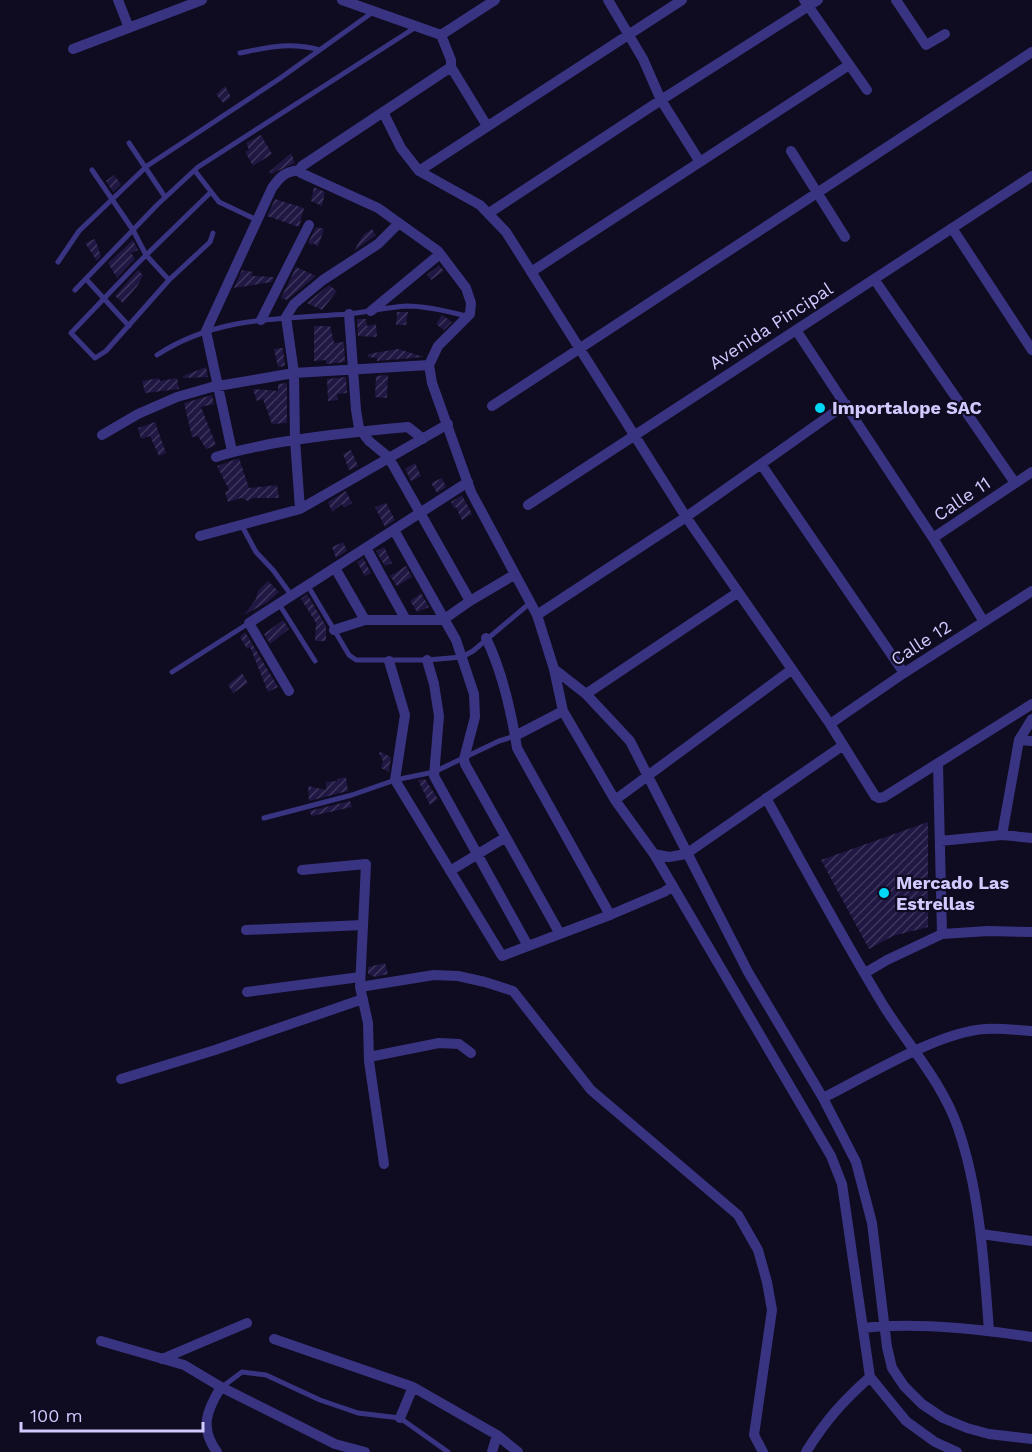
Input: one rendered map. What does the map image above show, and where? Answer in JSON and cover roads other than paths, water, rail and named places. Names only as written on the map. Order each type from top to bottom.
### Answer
[{"type":"street","points":[[118,0],[129,28]]},
{"type":"street","points":[[73,49],[202,0]]},
{"type":"street","points":[[342,0],[369,6],[441,35],[451,60],[451,67],[487,126]]},
{"type":"street","points":[[441,35],[495,0]]},
{"type":"street","points":[[608,0],[644,59],[662,100],[699,162]]},
{"type":"street","points":[[419,171],[682,0]]},
{"type":"street","points":[[489,213],[806,3],[818,0]]},
{"type":"street","points":[[896,0],[926,45],[945,34]]},
{"type":"street","points":[[806,3],[867,90]]},
{"type":"street","points":[[492,406],[1032,52]]},
{"type":"street","points":[[531,272],[849,65]]},
{"type":"street","points":[[232,451],[207,331],[272,188],[281,175],[299,170],[451,67]]},
{"type":"street","points":[[383,112],[401,148],[419,171],[480,205],[506,232],[686,517],[830,724],[875,796],[879,798],[938,764],[1032,704]]},
{"type":"street","points":[[790,151],[845,237]]},
{"type":"street","points":[[299,170],[301,173],[378,208],[440,254],[466,288],[471,303],[470,314],[438,346],[429,365],[432,383],[468,482],[514,575],[537,615],[554,669],[563,711],[615,800],[654,854],[831,1156],[842,1184],[870,1377],[906,1421],[935,1442],[957,1452]]},
{"type":"street","name":"Avenida Pincipal","points":[[528,505],[1032,176]]},
{"type":"street","points":[[300,509],[295,440],[294,373],[286,317],[294,304],[323,280],[378,244],[399,223]]},
{"type":"street","points":[[261,320],[309,225]]},
{"type":"street","points":[[952,228],[1032,350]]},
{"type":"street","points":[[370,311],[440,254]]},
{"type":"street","points":[[874,279],[1015,483]]},
{"type":"street","points":[[349,314],[356,410],[361,431],[388,459],[471,601]]},
{"type":"street","points":[[796,330],[933,538]]},
{"type":"street","points":[[102,435],[138,414],[167,401],[218,386],[294,373],[429,365]]},
{"type":"street","points":[[537,615],[686,517],[846,404]]},
{"type":"street","points":[[200,536],[300,509],[448,424]]},
{"type":"street","points":[[216,457],[232,451],[361,431],[408,427],[423,439]]},
{"type":"street","points":[[761,464],[904,673]]},
{"type":"street","name":"Calle 11","points":[[984,622],[933,538],[1032,472]]},
{"type":"street","points":[[289,691],[249,623],[468,482]]},
{"type":"street","points":[[394,530],[456,640],[474,693],[475,717],[464,759],[560,934]]},
{"type":"street","points":[[366,548],[406,620]]},
{"type":"street","points":[[335,568],[365,620]]},
{"type":"street","points":[[334,630],[365,620],[443,620],[514,575]]},
{"type":"street","name":"Calle 12","points":[[830,724],[904,673],[1032,591]]},
{"type":"street","points":[[586,694],[737,593]]},
{"type":"street","points":[[486,638],[496,658],[510,704],[517,748],[610,915]]},
{"type":"street","points":[[427,660],[434,684],[439,716],[434,776],[528,946]]},
{"type":"street","points":[[389,661],[405,715],[395,780],[502,956],[610,915],[673,886]]},
{"type":"street","points":[[554,669],[586,694],[630,741],[748,972],[823,1098],[856,1162],[872,1223],[892,1368],[904,1386],[922,1404],[943,1418],[989,1434],[1032,1439]]},
{"type":"street","points":[[615,800],[791,670]]},
{"type":"street","points":[[515,736],[563,711]]},
{"type":"street","points":[[1002,835],[1019,740],[1032,719]]},
{"type":"street","points":[[1019,740],[1032,741]]},
{"type":"street","points":[[654,854],[669,857],[686,854],[842,746]]},
{"type":"street","points":[[938,764],[942,934]]},
{"type":"street","points":[[766,798],[865,973],[947,1102],[958,1128],[981,1234],[989,1331]]},
{"type":"street","points":[[940,841],[1002,835],[1032,838]]},
{"type":"street","points":[[450,871],[506,837]]},
{"type":"street","points":[[302,870],[366,864],[360,982],[368,1023],[369,1057],[384,1164]]},
{"type":"street","points":[[246,930],[363,925]]},
{"type":"street","points":[[865,973],[942,934],[988,931],[1032,932]]},
{"type":"street","points":[[247,992],[360,982],[396,982],[434,975],[458,976],[513,991],[591,1090],[738,1215],[758,1251],[772,1310],[754,1435],[763,1452]]},
{"type":"street","points":[[121,1079],[215,1050],[363,999]]},
{"type":"street","points":[[823,1098],[914,1052],[955,1035],[985,1029],[1032,1031]]},
{"type":"street","points":[[369,1057],[439,1043],[459,1044],[471,1053]]},
{"type":"street","points":[[981,1234],[1032,1242]]},
{"type":"street","points":[[162,1359],[247,1323]]},
{"type":"street","points":[[863,1328],[885,1326],[989,1331],[1032,1337]]},
{"type":"street","points":[[274,1340],[413,1387],[497,1435],[518,1452]]},
{"type":"street","points":[[102,1341],[184,1365],[221,1387],[335,1444],[365,1452]]},
{"type":"street","points":[[806,1452],[823,1424],[845,1399],[870,1377]]},
{"type":"street","points":[[217,1452],[206,1424],[210,1406],[221,1387]]},
{"type":"street","points":[[400,1418],[413,1387]]},
{"type":"street","points":[[492,1452],[497,1435]]},
{"type":"lane","points":[[58,262],[78,231],[145,168],[320,51],[369,6]]},
{"type":"lane","points":[[75,290],[165,197],[195,171],[417,26]]},
{"type":"lane","points":[[240,53],[277,46],[301,45],[320,51]]},
{"type":"lane","points":[[129,143],[165,197]]},
{"type":"lane","points":[[92,170],[133,230],[146,255],[169,280]]},
{"type":"lane","points":[[195,171],[219,202],[257,220]]},
{"type":"lane","points":[[211,192],[71,333],[95,358],[106,351],[169,280],[210,242],[213,233]]},
{"type":"lane","points":[[86,279],[129,326]]},
{"type":"lane","points":[[158,355],[175,344],[207,331],[261,320],[349,314],[407,306],[467,316]]},
{"type":"lane","points":[[242,526],[256,552],[273,570],[291,596]]},
{"type":"lane","points":[[308,586],[350,655],[356,660],[427,660],[462,657],[473,651],[530,603]]},
{"type":"lane","points":[[279,604],[315,661]]},
{"type":"lane","points":[[172,672],[249,623]]},
{"type":"lane","points":[[264,818],[352,795],[395,780],[434,772],[499,741],[515,736]]},
{"type":"lane","points":[[221,1387],[242,1372],[266,1376],[320,1400],[358,1413],[400,1418],[448,1452]]},
{"type":"place","name":"Importalope SAC","points":[[820,408]]},
{"type":"place","name":"Mercado Las Estrellas","points":[[884,893]]}]
